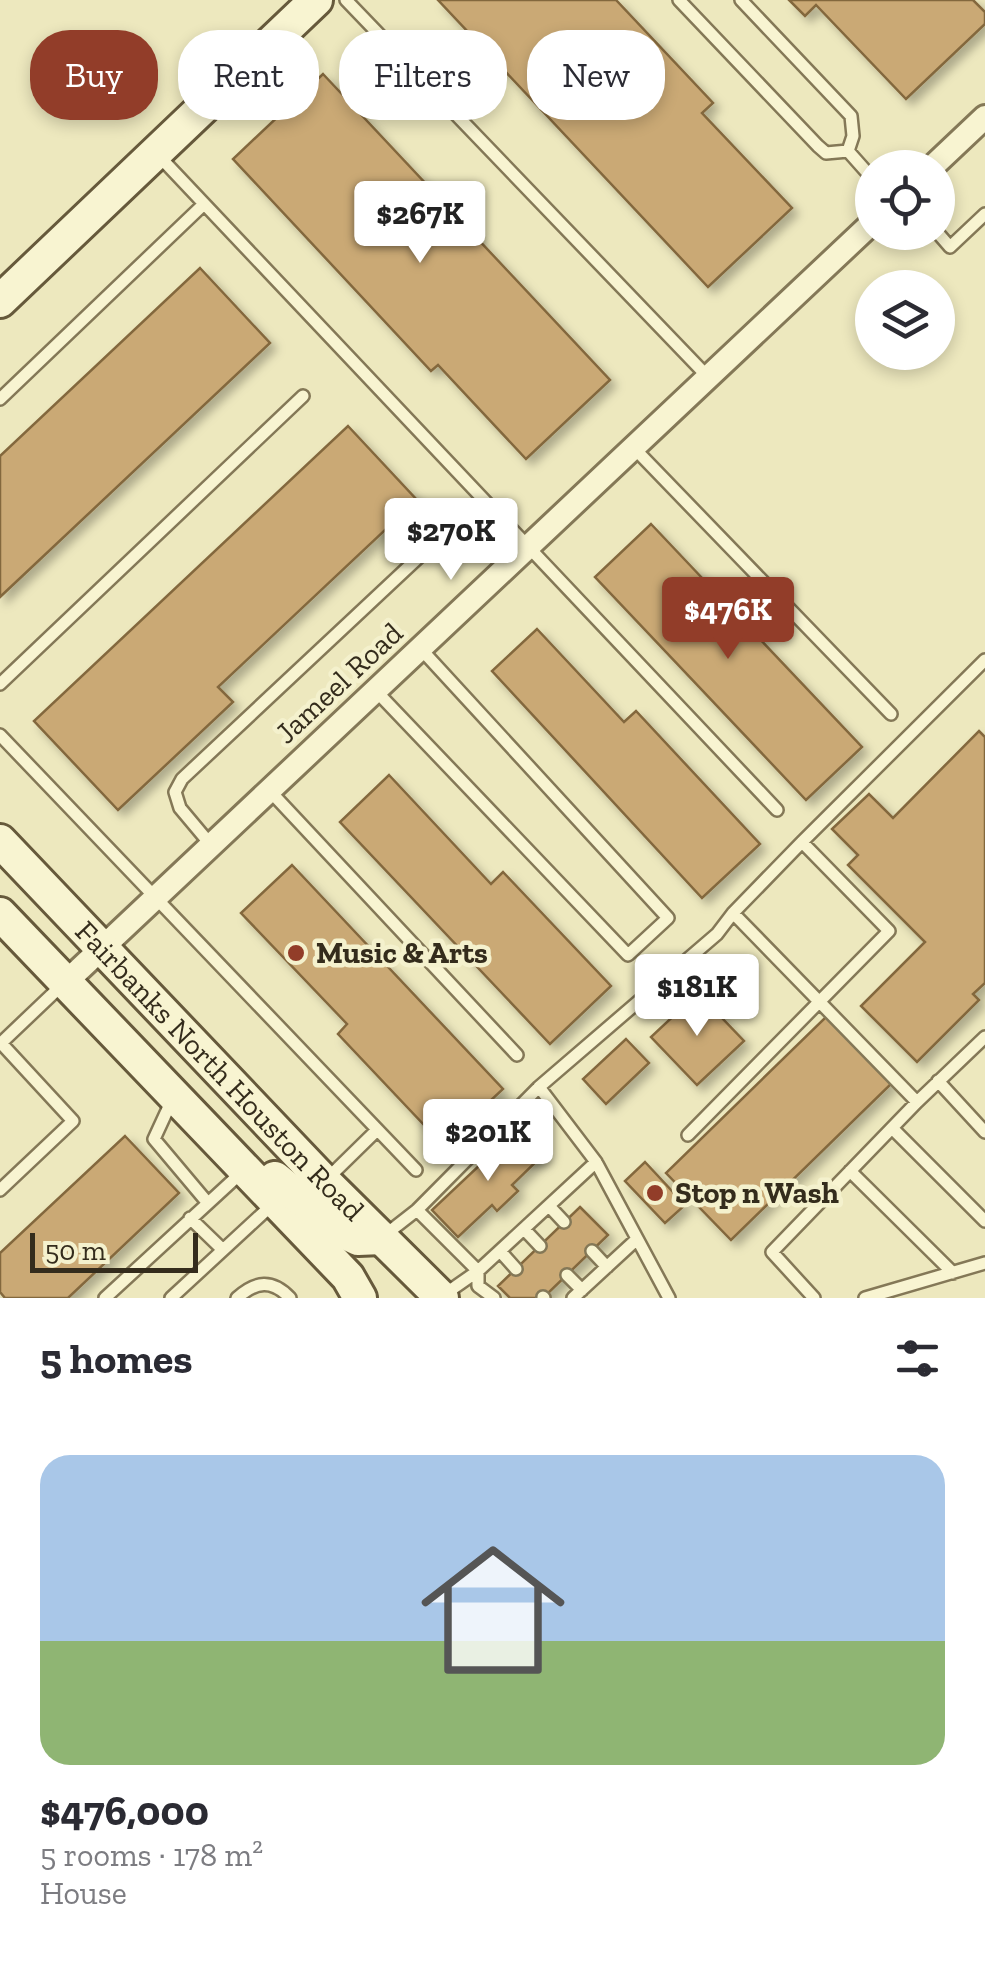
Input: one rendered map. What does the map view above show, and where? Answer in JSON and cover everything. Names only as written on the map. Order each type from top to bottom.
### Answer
[{"type":"main road","points":[[0,301],[316,0]]},
{"type":"main road","name":"Fairbanks North Houston Road","points":[[0,840],[442,1298]]},
{"type":"main road","name":"Fairbanks North Houston Road","points":[[0,914],[348,1277],[360,1298]]},
{"type":"main road","points":[[174,1096],[341,1231],[358,1239],[382,1238]]},
{"type":"street","points":[[951,150],[985,117]]},
{"type":"street","name":"Jameel Road","points":[[66,982],[855,239]]},
{"type":"lane","points":[[346,0],[708,378]]},
{"type":"lane","points":[[678,0],[826,154],[848,151]]},
{"type":"lane","points":[[741,0],[851,116],[853,136],[848,151]]},
{"type":"lane","points":[[848,151],[855,159]]},
{"type":"lane","points":[[156,154],[777,810]]},
{"type":"lane","points":[[0,399],[204,204]]},
{"type":"lane","points":[[955,242],[985,214]]},
{"type":"lane","points":[[0,684],[303,396]]},
{"type":"lane","points":[[634,448],[891,714]]},
{"type":"lane","points":[[211,845],[180,808],[174,792],[182,780],[482,498]]},
{"type":"lane","points":[[376,690],[628,955],[668,918],[420,648]]},
{"type":"lane","points":[[382,1238],[417,1210],[539,1087],[717,934],[802,842],[985,660]]},
{"type":"lane","points":[[0,735],[416,1170]]},
{"type":"lane","points":[[269,790],[516,1055]]},
{"type":"lane","points":[[688,1135],[889,931],[802,842]]},
{"type":"lane","points":[[733,913],[916,1102]]},
{"type":"lane","points":[[0,1190],[73,1121],[0,1043],[66,982]]},
{"type":"lane","points":[[814,1298],[772,1252],[916,1102],[983,1043]]},
{"type":"lane","points":[[938,1081],[985,1132]]},
{"type":"lane","points":[[539,1087],[596,1162],[668,1298]]},
{"type":"lane","points":[[174,1096],[154,1139],[208,1202]]},
{"type":"lane","points":[[892,1128],[985,1220]]},
{"type":"lane","points":[[324,1180],[377,1130]]},
{"type":"lane","points":[[442,1298],[478,1271],[596,1162]]},
{"type":"lane","points":[[850,1170],[953,1272]]},
{"type":"lane","points":[[105,1298],[244,1171]]},
{"type":"lane","points":[[170,1298],[274,1203]]},
{"type":"lane","points":[[549,1206],[564,1222]]},
{"type":"lane","points":[[417,1210],[478,1271],[478,1286],[494,1298]]},
{"type":"lane","points":[[190,1218],[222,1250]]},
{"type":"lane","points":[[524,1229],[540,1246]]},
{"type":"lane","points":[[567,1275],[577,1294],[638,1239]]},
{"type":"lane","points":[[500,1251],[516,1269]]},
{"type":"lane","points":[[592,1251],[607,1267]]},
{"type":"lane","points":[[865,1298],[985,1263]]},
{"type":"lane","points":[[237,1298],[250,1286],[268,1283],[281,1288],[290,1298]]},
{"type":"building","points":[[438,0],[616,0],[644,30],[527,30],[527,95],[507,73],[507,30],[466,30]]},
{"type":"building","points":[[789,0],[973,0],[985,12],[985,24],[906,99],[816,5],[805,16]]},
{"type":"building","points":[[665,52],[713,103],[702,113],[792,208],[708,287],[551,120],[665,120]]},
{"type":"building","points":[[323,74],[339,91],[339,120],[366,120],[610,380],[526,459],[438,365],[431,371],[233,159],[274,120],[319,120],[319,78]]},
{"type":"building","points":[[200,268],[270,343],[0,597],[0,456]]},
{"type":"building","points":[[348,426],[417,500],[218,687],[233,702],[118,810],[34,721]]},
{"type":"building","points":[[651,524],[862,747],[806,800],[595,577]]},
{"type":"building","points":[[537,629],[624,722],[636,711],[760,844],[702,898],[492,671]]},
{"type":"building","points":[[979,731],[985,737],[985,983],[973,994],[979,1000],[917,1062],[861,1006],[925,942],[848,865],[858,855],[832,829],[869,794],[893,818]]},
{"type":"building","points":[[389,775],[491,884],[503,872],[611,986],[550,1044],[340,822]]},
{"type":"building","points":[[292,865],[503,1089],[443,1145],[338,1034],[347,1024],[241,913]]},
{"type":"building","points":[[698,993],[744,1041],[697,1085],[651,1037]]},
{"type":"building","points":[[827,1016],[892,1083],[731,1240],[666,1173]]},
{"type":"building","points":[[626,1039],[649,1063],[606,1104],[583,1079]]},
{"type":"building","points":[[518,1129],[543,1155],[512,1185],[518,1191],[497,1211],[492,1205],[458,1237],[432,1210]]},
{"type":"building","points":[[125,1136],[179,1193],[68,1298],[5,1298],[0,1292],[0,1253]]},
{"type":"building","name":"Stop n Wash","points":[[645,1162],[685,1205],[665,1223],[625,1181]]},
{"type":"building","points":[[580,1207],[608,1235],[543,1298],[510,1298],[498,1286]]},
{"type":"place","name":"Music & Arts","points":[[296,953]]},
{"type":"place","name":"Stop n Wash","points":[[655,1193]]}]
